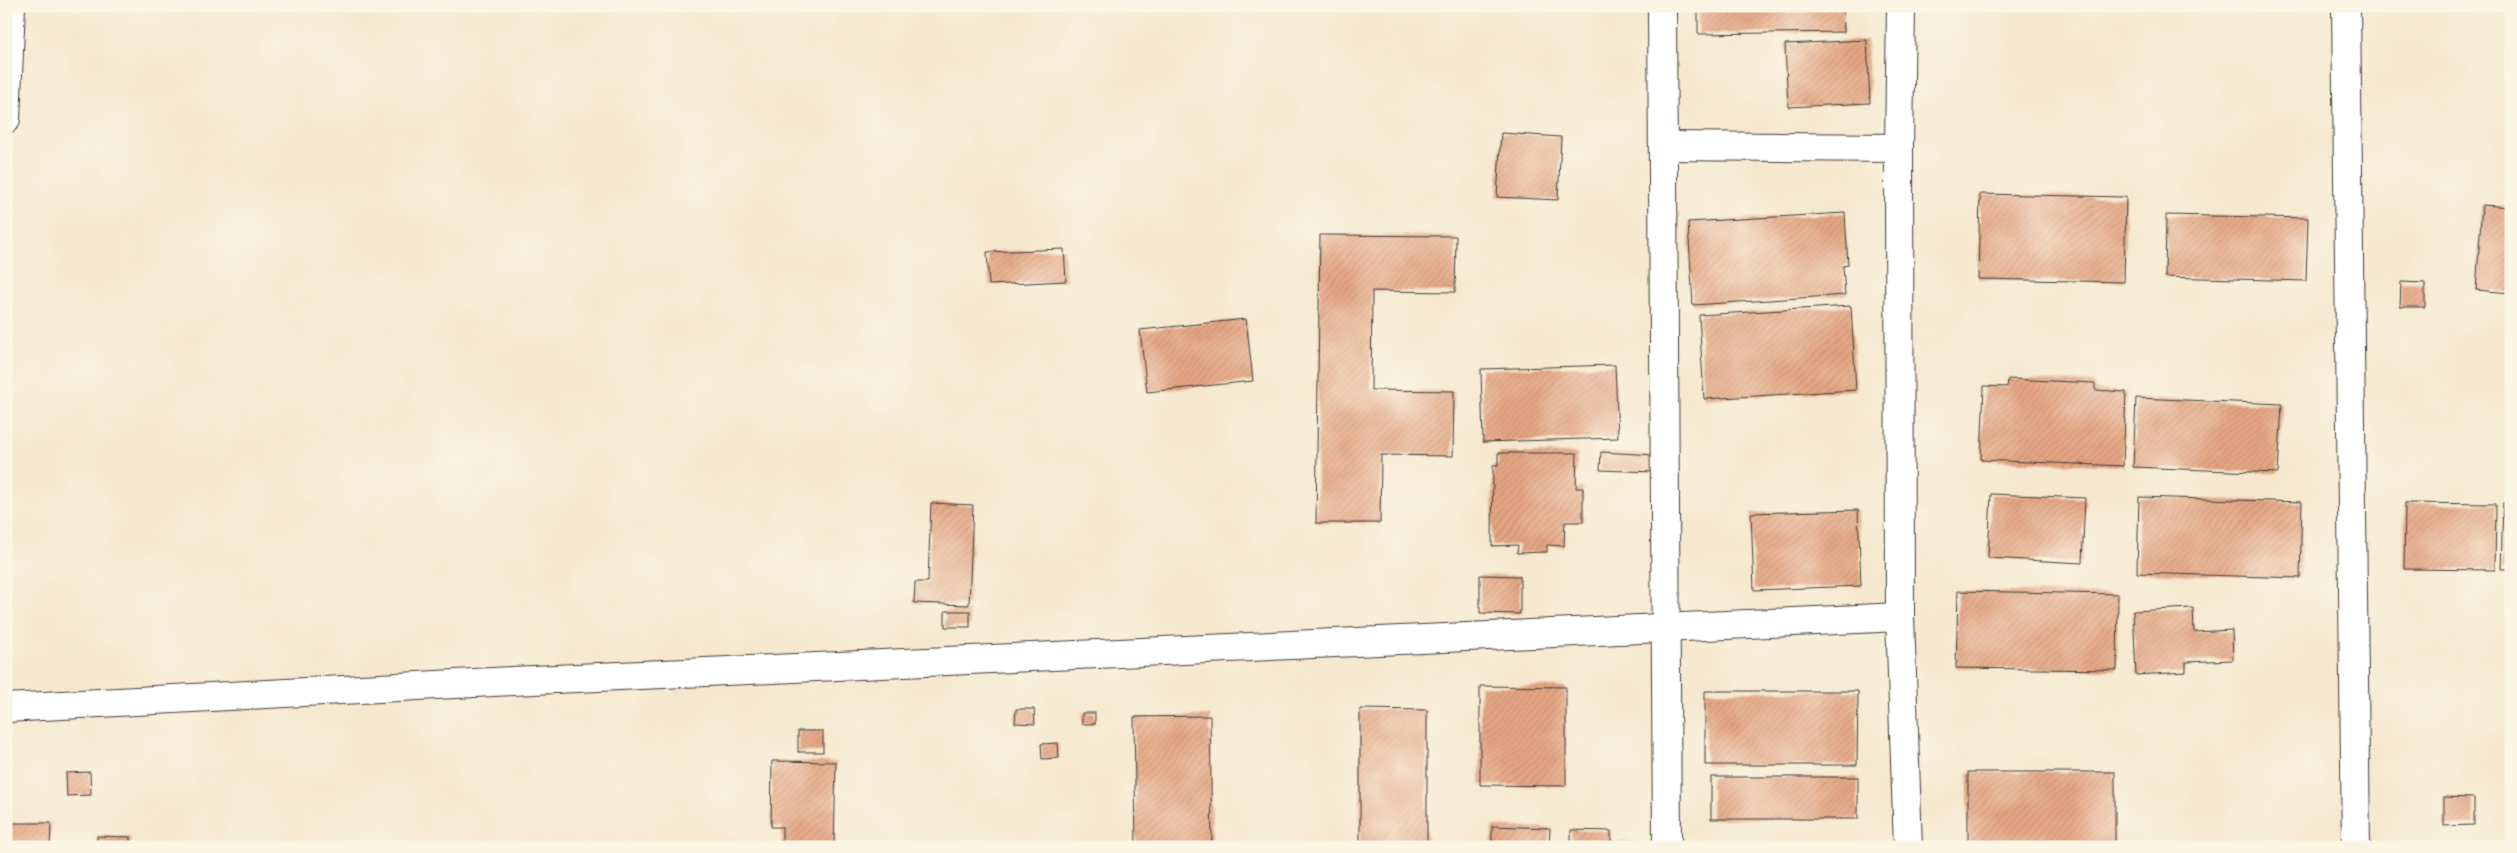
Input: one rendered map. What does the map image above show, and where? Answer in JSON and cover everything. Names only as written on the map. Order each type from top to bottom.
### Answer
[{"type":"street","points":[[6,119],[11,6]]},
{"type":"street","points":[[1662,6],[1667,847]]},
{"type":"street","points":[[1901,6],[1899,148],[1900,617],[1908,847]]},
{"type":"street","points":[[2346,6],[2356,847]]},
{"type":"street","points":[[1662,146],[1899,148]]},
{"type":"street","points":[[6,708],[512,681],[1900,617]]},
{"type":"building","points":[[1698,6],[1843,6],[1844,32],[1698,34]]},
{"type":"building","points":[[1867,40],[1870,103],[1788,107],[1785,44]]},
{"type":"building","points":[[1501,133],[1561,137],[1558,200],[1497,197]]},
{"type":"building","points":[[1980,194],[2126,197],[2124,282],[1978,279]]},
{"type":"building","points":[[2482,205],[2511,207],[2511,293],[2476,290]]},
{"type":"building","points":[[1845,213],[1848,265],[1843,266],[1845,295],[1693,305],[1688,222]]},
{"type":"building","points":[[2166,215],[2308,218],[2306,281],[2165,277]]},
{"type":"building","points":[[1320,235],[1456,236],[1455,292],[1372,291],[1371,390],[1454,391],[1453,456],[1381,455],[1380,523],[1316,523]]},
{"type":"building","points":[[1064,249],[1066,281],[989,285],[987,252]]},
{"type":"building","points":[[2401,282],[2425,283],[2425,307],[2400,307]]},
{"type":"building","points":[[1851,306],[1856,390],[1704,399],[1699,315]]},
{"type":"building","points":[[1246,319],[1253,381],[1147,392],[1140,330]]},
{"type":"building","points":[[1615,365],[1618,438],[1483,442],[1481,369]]},
{"type":"building","points":[[2008,379],[2095,383],[2095,390],[2126,392],[2123,466],[1981,460],[1984,386],[2007,387]]},
{"type":"building","points":[[2136,398],[2282,404],[2278,473],[2133,467]]},
{"type":"building","points":[[1601,452],[1655,455],[1654,472],[1600,470]]},
{"type":"building","points":[[1498,453],[1577,453],[1576,488],[1583,488],[1583,522],[1565,522],[1564,546],[1547,545],[1547,552],[1517,553],[1518,545],[1492,546],[1493,465],[1498,465]]},
{"type":"building","points":[[1991,494],[2085,498],[2082,563],[1988,558]]},
{"type":"building","points":[[2139,497],[2302,502],[2300,578],[2137,573]]},
{"type":"building","points":[[931,503],[973,505],[969,605],[914,603],[915,582],[928,582]]},
{"type":"building","points":[[2405,503],[2496,504],[2495,570],[2404,569]]},
{"type":"building","points":[[2503,503],[2511,503],[2511,569],[2501,569]]},
{"type":"building","points":[[1858,510],[1861,586],[1754,590],[1751,513]]},
{"type":"building","points":[[1480,575],[1520,576],[1520,614],[1480,613]]},
{"type":"building","points":[[1958,591],[2118,594],[2117,670],[1956,668]]},
{"type":"building","points":[[2193,608],[2194,632],[2232,630],[2233,660],[2186,662],[2186,672],[2136,675],[2133,611]]},
{"type":"building","points":[[945,611],[970,611],[970,627],[945,627]]},
{"type":"building","points":[[1480,686],[1566,687],[1566,786],[1480,785]]},
{"type":"building","points":[[1705,691],[1858,691],[1857,765],[1705,765]]},
{"type":"building","points":[[1016,709],[1034,709],[1035,724],[1015,723]]},
{"type":"building","points":[[1360,709],[1427,710],[1427,847],[1360,847]]},
{"type":"building","points":[[1082,713],[1095,713],[1095,724],[1082,724]]},
{"type":"building","points":[[1210,716],[1212,847],[1136,847],[1134,717]]},
{"type":"building","points":[[798,731],[823,731],[823,752],[798,752]]},
{"type":"building","points":[[1058,743],[1059,758],[1042,759],[1041,744]]},
{"type":"building","points":[[772,761],[836,762],[834,847],[782,847],[782,827],[771,827]]},
{"type":"building","points":[[90,772],[91,795],[67,796],[66,773]]},
{"type":"building","points":[[1968,772],[2115,772],[2115,847],[1968,847]]},
{"type":"building","points":[[1711,777],[1858,777],[1858,819],[1711,819]]},
{"type":"building","points":[[2444,797],[2474,798],[2474,825],[2444,826]]},
{"type":"building","points":[[6,823],[51,823],[50,847],[6,847]]},
{"type":"building","points":[[1492,826],[1550,828],[1549,847],[1492,847]]},
{"type":"building","points":[[1571,830],[1611,831],[1611,842],[1635,842],[1635,847],[1571,847]]},
{"type":"building","points":[[97,836],[130,837],[130,847],[97,847]]}]
